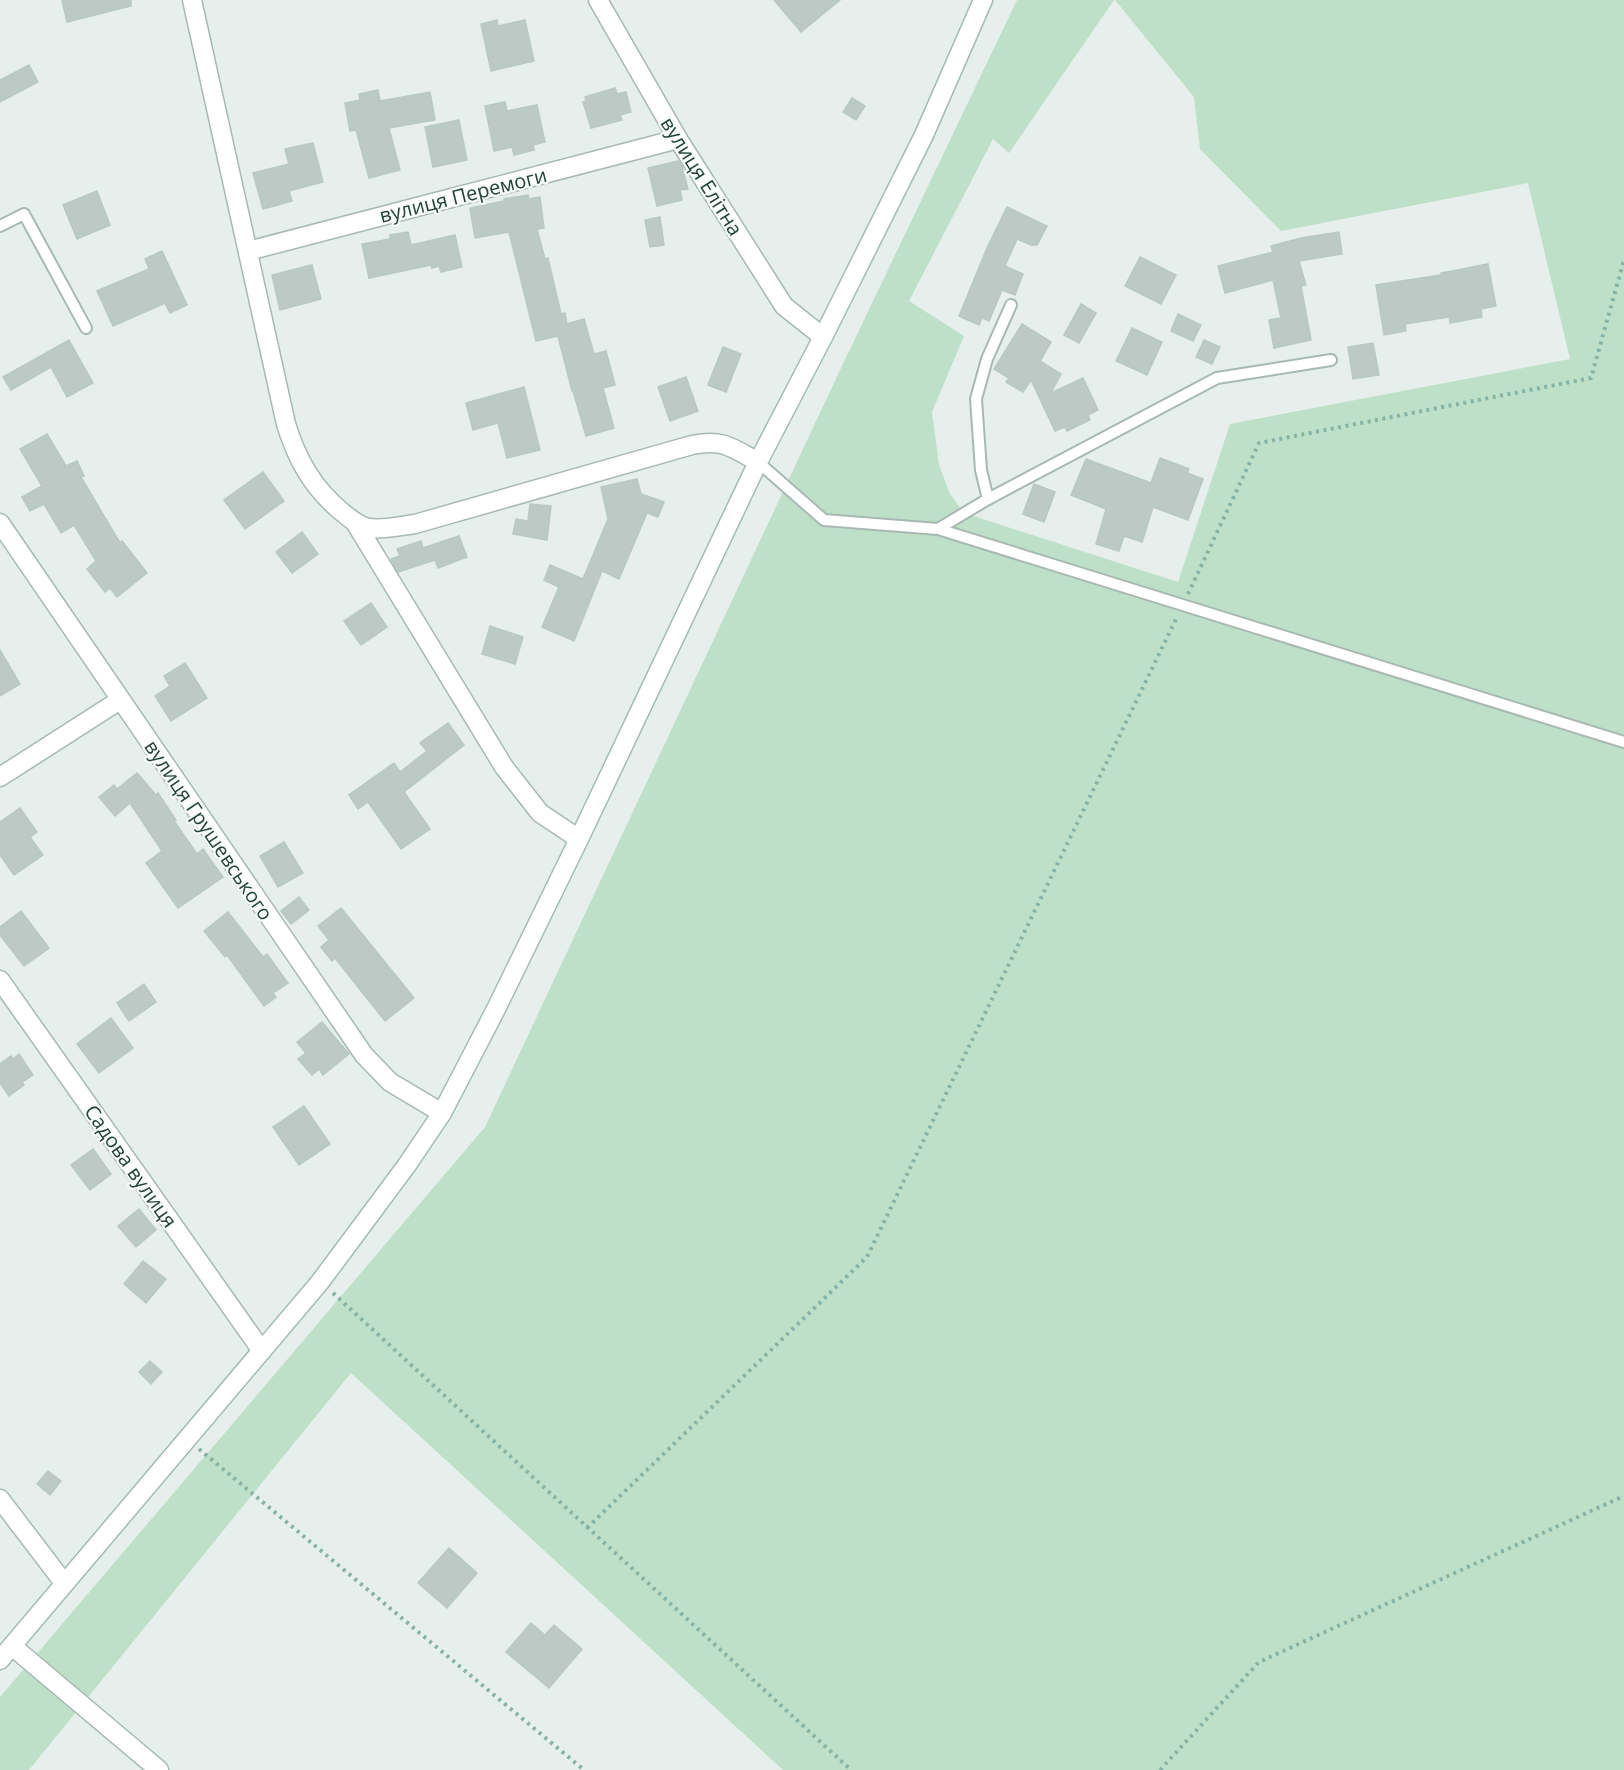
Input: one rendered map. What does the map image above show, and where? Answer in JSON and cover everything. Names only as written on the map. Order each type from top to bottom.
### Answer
[{"type":"street","points":[[192,0],[292,444],[318,489],[356,524],[504,767],[540,813],[579,839]]},
{"type":"street","name":"вулиця Елітна","points":[[598,0],[678,140],[784,306],[823,338]]},
{"type":"street","points":[[159,1770],[6,1653],[320,1282],[407,1165],[442,1113],[579,839],[758,462],[823,338],[924,135],[983,0]]},
{"type":"street","name":"вулиця Перемоги","points":[[248,250],[678,140]]},
{"type":"street","points":[[356,524],[370,528],[415,524],[710,442],[727,445],[758,462]]},
{"type":"street","name":"вулиця Грушевського","points":[[0,523],[364,1055],[390,1082],[442,1113]]},
{"type":"street","points":[[0,777],[120,700]]},
{"type":"street","name":"Садова вулиця","points":[[0,980],[262,1351]]},
{"type":"street","points":[[3,1511],[64,1583]]},
{"type":"lane","points":[[0,226],[24,214],[86,328]]},
{"type":"lane","points":[[988,499],[981,470],[976,399],[987,359],[1011,305]]},
{"type":"lane","points":[[938,529],[988,499],[1217,378],[1331,360]]},
{"type":"lane","points":[[758,462],[824,520],[938,529],[1624,742]]},
{"type":"path","points":[[587,1528],[867,1257],[1183,605],[1259,442],[1591,378],[1624,260]]},
{"type":"path","points":[[320,1282],[851,1770]]},
{"type":"path","points":[[187,1438],[584,1770]]},
{"type":"path","points":[[1160,1770],[1259,1662],[1624,1496]]},
{"type":"green space","points":[[1017,0],[1114,0],[1009,153],[993,139],[909,301],[964,336],[932,412],[939,465],[950,494],[964,513],[1178,582],[1230,424],[1570,359],[1528,183],[1281,231],[1200,149],[1194,97],[1115,0],[1624,0],[1624,1770],[783,1770],[351,1373],[29,1770],[0,1770],[0,1697],[485,1127],[841,368]]},
{"type":"building","points":[[62,0],[131,0],[131,6],[67,22]]},
{"type":"building","points":[[774,0],[840,0],[801,32]]},
{"type":"building","points":[[497,20],[498,26],[525,20],[534,61],[491,71],[481,24]]},
{"type":"building","points":[[29,65],[38,82],[0,102],[0,80]]},
{"type":"building","points":[[615,88],[617,94],[626,92],[631,112],[620,115],[622,120],[591,128],[583,102],[586,101],[585,97]]},
{"type":"building","points":[[378,90],[380,101],[430,92],[435,120],[389,128],[400,170],[369,178],[356,130],[350,131],[345,103],[360,100],[359,94]]},
{"type":"building","points":[[852,98],[865,106],[856,120],[843,112]]},
{"type":"building","points":[[505,102],[507,111],[537,105],[545,142],[533,145],[534,150],[514,155],[512,147],[494,151],[485,106]]},
{"type":"building","points":[[459,120],[467,160],[433,167],[425,127]]},
{"type":"building","points":[[313,143],[323,182],[289,191],[292,201],[263,209],[253,173],[289,164],[285,149]]},
{"type":"building","points":[[678,161],[682,166],[688,189],[680,190],[682,200],[657,206],[648,168]]},
{"type":"building","points":[[97,191],[110,225],[77,239],[63,205]]},
{"type":"building","points":[[528,195],[529,199],[540,197],[544,228],[537,229],[545,259],[548,258],[561,314],[565,313],[567,324],[584,319],[594,354],[606,351],[615,385],[603,388],[614,428],[586,436],[558,336],[536,341],[509,232],[475,238],[470,208]]},
{"type":"building","points":[[1007,207],[1047,226],[1037,245],[1017,239],[1005,266],[1023,274],[1015,295],[1002,290],[989,321],[982,318],[979,325],[959,316]]},
{"type":"building","points":[[660,217],[664,245],[650,247],[645,220]]},
{"type":"building","points":[[408,232],[411,245],[455,235],[462,267],[441,272],[439,266],[432,268],[431,265],[369,278],[362,244],[390,239],[390,235]]},
{"type":"building","points":[[1339,232],[1342,254],[1299,261],[1306,285],[1301,286],[1311,340],[1274,348],[1269,320],[1281,318],[1273,280],[1225,293],[1218,266],[1273,252],[1271,246]]},
{"type":"building","points":[[162,251],[187,305],[170,313],[165,303],[113,326],[97,291],[149,269],[145,259]]},
{"type":"building","points":[[1140,257],[1176,275],[1161,304],[1125,286]]},
{"type":"building","points":[[1488,264],[1496,306],[1481,309],[1482,317],[1450,323],[1449,317],[1405,324],[1406,331],[1384,335],[1376,285],[1441,275],[1441,273]]},
{"type":"building","points":[[312,265],[321,299],[280,310],[272,275]]},
{"type":"building","points":[[1081,304],[1096,313],[1079,343],[1064,335]]},
{"type":"building","points":[[1178,314],[1201,325],[1193,341],[1171,331]]},
{"type":"building","points":[[1022,324],[1051,342],[1040,361],[1061,374],[1051,393],[1083,378],[1098,410],[1088,415],[1090,420],[1067,431],[1065,427],[1055,431],[1031,380],[1023,392],[1006,382],[1009,378],[994,369]]},
{"type":"building","points":[[1132,328],[1162,342],[1147,375],[1116,361]]},
{"type":"building","points":[[69,340],[93,383],[67,397],[51,367],[11,390],[3,377]]},
{"type":"building","points":[[1204,340],[1220,347],[1212,364],[1196,357]]},
{"type":"building","points":[[1373,343],[1379,375],[1353,379],[1348,347]]},
{"type":"building","points":[[723,347],[741,354],[726,392],[708,385]]},
{"type":"building","points":[[686,377],[698,411],[670,421],[658,387]]},
{"type":"building","points":[[524,387],[540,450],[507,458],[498,423],[473,430],[466,403]]},
{"type":"building","points":[[47,434],[66,466],[77,461],[84,476],[81,477],[120,543],[122,541],[147,573],[117,597],[110,588],[105,592],[87,569],[96,561],[74,525],[61,533],[44,504],[30,511],[22,497],[42,486],[20,449]]},
{"type":"building","points":[[1160,458],[1189,469],[1187,473],[1203,479],[1188,520],[1153,507],[1142,542],[1124,536],[1119,551],[1096,544],[1106,509],[1071,495],[1086,459],[1151,483]]},
{"type":"building","points":[[263,472],[284,501],[245,529],[224,500]]},
{"type":"building","points":[[637,479],[641,494],[664,502],[658,517],[647,513],[619,579],[602,571],[574,641],[542,627],[559,587],[544,580],[550,565],[583,579],[608,519],[601,487]]},
{"type":"building","points":[[1034,484],[1055,492],[1044,522],[1023,514]]},
{"type":"building","points":[[530,504],[551,506],[547,540],[513,534],[516,519],[528,521]]},
{"type":"building","points":[[302,532],[318,554],[292,573],[276,552]]},
{"type":"building","points":[[459,536],[467,557],[438,568],[435,560],[398,572],[391,559],[400,556],[397,549],[421,541],[423,548]]},
{"type":"building","points":[[371,603],[387,627],[361,645],[344,621]]},
{"type":"building","points":[[490,626],[523,637],[515,664],[482,654]]},
{"type":"building","points":[[0,650],[20,684],[0,696]]},
{"type":"building","points":[[185,663],[207,698],[171,721],[155,696],[170,686],[164,676]]},
{"type":"building","points":[[448,723],[464,745],[404,792],[430,829],[401,849],[368,802],[358,809],[349,795],[394,763],[400,772],[427,751],[420,743]]},
{"type":"building","points":[[137,773],[156,795],[158,793],[197,854],[203,849],[223,877],[178,908],[146,863],[162,851],[130,803],[115,816],[99,797],[114,785],[117,789]]},
{"type":"building","points":[[20,808],[37,832],[30,837],[43,855],[14,875],[0,855],[0,822]]},
{"type":"building","points":[[284,842],[303,873],[278,887],[260,856]]},
{"type":"building","points":[[299,897],[309,910],[291,924],[281,911]]},
{"type":"building","points":[[341,908],[414,998],[385,1021],[335,958],[332,961],[321,947],[329,940],[318,926]]},
{"type":"building","points":[[21,911],[49,948],[24,966],[0,935],[0,927]]},
{"type":"building","points":[[228,912],[263,957],[267,954],[288,983],[273,993],[276,997],[264,1006],[227,955],[225,957],[204,931]]},
{"type":"building","points":[[144,984],[156,1002],[129,1021],[117,1003]]},
{"type":"building","points":[[111,1018],[133,1048],[99,1073],[77,1044]]},
{"type":"building","points":[[322,1022],[349,1054],[323,1075],[319,1069],[312,1075],[298,1059],[306,1053],[297,1042]]},
{"type":"building","points":[[19,1054],[33,1075],[22,1082],[24,1085],[9,1096],[0,1083],[0,1064],[11,1056],[13,1059]]},
{"type":"building","points":[[304,1106],[330,1144],[299,1165],[273,1127]]},
{"type":"building","points":[[93,1149],[111,1174],[90,1190],[71,1165]]},
{"type":"building","points":[[139,1209],[156,1230],[136,1247],[118,1226]]},
{"type":"building","points":[[143,1261],[166,1279],[146,1303],[124,1284]]},
{"type":"building","points":[[150,1361],[162,1372],[151,1384],[139,1372]]},
{"type":"building","points":[[48,1471],[61,1481],[50,1495],[37,1484]]},
{"type":"building","points":[[449,1548],[477,1573],[447,1608],[418,1583]]},
{"type":"building","points":[[531,1623],[545,1635],[554,1625],[582,1649],[549,1688],[506,1652]]}]
